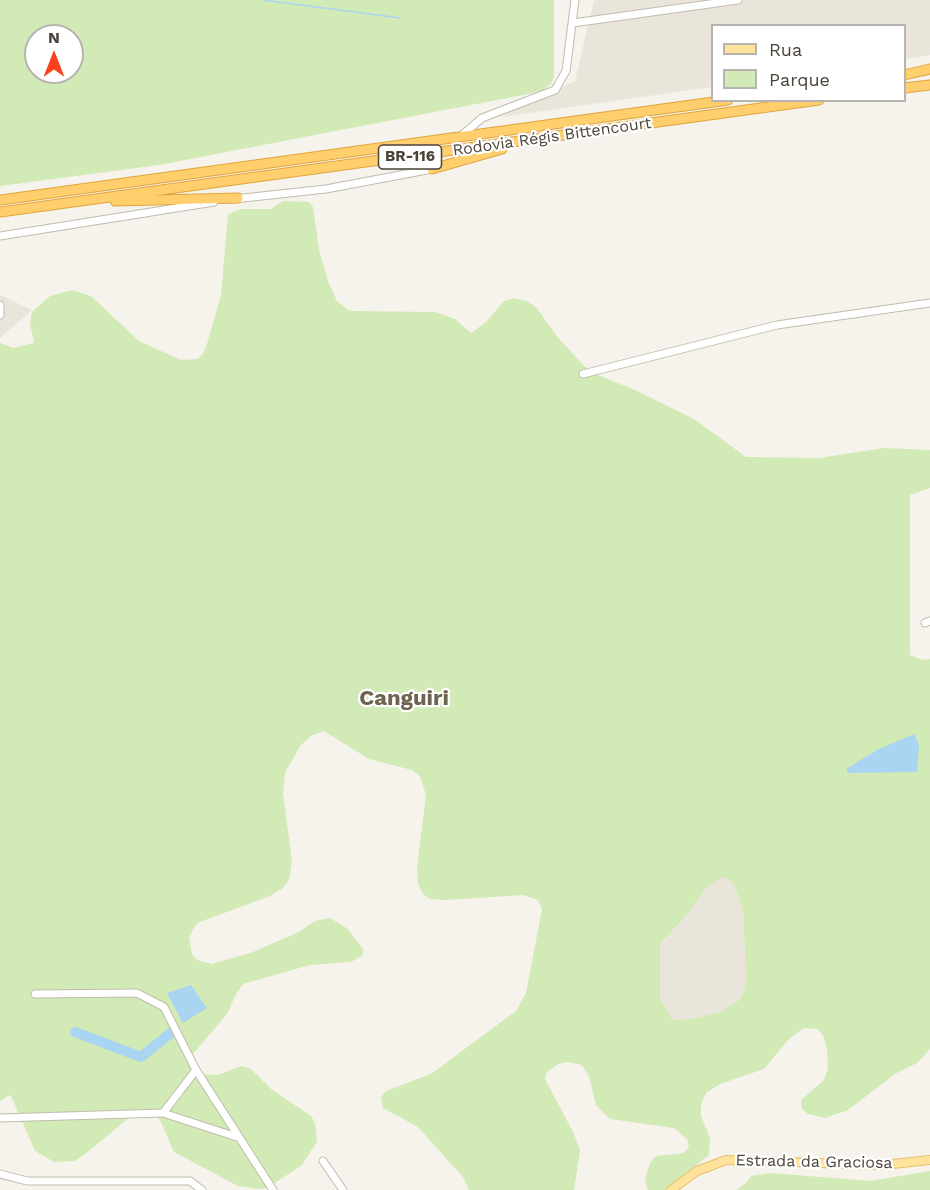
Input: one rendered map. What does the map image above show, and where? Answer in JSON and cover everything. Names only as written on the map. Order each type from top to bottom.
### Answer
[{"type":"highway","points":[[906,75],[930,69]]},
{"type":"highway","points":[[906,76],[930,74]]},
{"type":"highway","points":[[906,88],[930,85]]},
{"type":"highway","name":"Rodovia Régis Bittencourt","points":[[0,200],[714,102]]},
{"type":"highway","name":"Rodovia Régis Bittencourt","points":[[0,212],[805,102]]},
{"type":"highway","points":[[432,169],[527,141]]},
{"type":"highway","points":[[73,202],[238,198]]},
{"type":"main road","name":"Estrada da Graciosa","points":[[671,1190],[697,1171],[726,1160],[883,1165],[930,1160]]},
{"type":"street","points":[[460,137],[482,118],[555,90],[566,71],[575,0]]},
{"type":"street","points":[[573,23],[738,0]]},
{"type":"street","points":[[0,236],[238,198],[326,189],[432,169]]},
{"type":"street","points":[[583,374],[777,325],[930,303]]},
{"type":"street","points":[[0,305],[0,315]]},
{"type":"street","points":[[34,994],[137,993],[164,1006],[196,1070],[273,1190]]},
{"type":"street","points":[[163,1113],[196,1070]]},
{"type":"street","points":[[0,1118],[163,1113],[238,1138]]},
{"type":"street","points":[[323,1161],[343,1190]]},
{"type":"street","points":[[0,1174],[27,1181],[190,1180],[202,1190]]},
{"type":"shaded area","points":[[594,0],[930,0],[930,55],[906,59],[906,24],[711,24],[711,87],[501,117],[575,81]]},
{"type":"shaded area","points":[[0,295],[32,310],[0,338]]},
{"type":"shaded area","points":[[723,876],[735,887],[743,911],[746,978],[744,992],[738,1001],[722,1011],[696,1018],[673,1020],[660,998],[660,946],[690,911],[705,889]]},
{"type":"green space","points":[[0,0],[554,0],[554,76],[551,84],[543,90],[159,165],[0,186]]},
{"type":"green space","points":[[283,201],[309,202],[313,207],[319,250],[328,281],[337,301],[349,311],[435,312],[455,319],[471,333],[486,322],[504,301],[514,298],[527,301],[536,307],[559,339],[590,372],[635,390],[694,419],[746,457],[819,458],[884,448],[930,450],[930,488],[910,495],[910,655],[922,660],[930,659],[930,1049],[917,1063],[895,1074],[848,1110],[825,1118],[808,1114],[802,1109],[801,1100],[824,1080],[828,1069],[827,1049],[823,1035],[817,1029],[804,1028],[788,1040],[764,1069],[720,1084],[706,1093],[701,1104],[701,1116],[710,1138],[709,1155],[665,1190],[648,1190],[645,1179],[650,1163],[656,1156],[684,1153],[689,1147],[687,1139],[674,1128],[610,1119],[596,1105],[589,1076],[582,1065],[568,1062],[558,1064],[547,1072],[545,1079],[580,1150],[574,1190],[469,1190],[463,1177],[418,1127],[383,1108],[381,1097],[386,1091],[431,1074],[516,1011],[526,993],[542,909],[538,900],[524,895],[446,900],[430,899],[424,895],[418,884],[417,868],[426,795],[420,776],[412,770],[369,759],[324,731],[311,736],[300,746],[285,773],[283,793],[292,862],[289,880],[283,888],[270,896],[197,923],[189,937],[192,954],[197,960],[212,964],[253,952],[299,932],[315,921],[330,918],[348,929],[363,949],[363,955],[351,962],[310,965],[243,984],[227,1014],[193,1054],[193,1063],[201,1074],[217,1075],[242,1066],[251,1069],[271,1089],[311,1116],[315,1123],[317,1142],[301,1166],[267,1188],[238,1186],[174,1152],[160,1120],[153,1115],[130,1117],[74,1161],[54,1162],[35,1151],[12,1098],[9,1095],[0,1101],[0,343],[13,348],[34,343],[30,323],[32,312],[50,296],[72,290],[91,296],[139,341],[181,360],[197,359],[203,354],[207,344],[221,295],[228,214],[242,209],[271,209]],"holes":[[[723,877],[730,880],[735,887],[743,911],[746,978],[744,992],[738,1001],[722,1011],[696,1018],[673,1020],[660,998],[660,945],[690,911],[705,889]]]},
{"type":"green space","points":[[930,1171],[930,1190],[737,1190],[751,1176],[771,1173],[870,1181]]},
{"type":"water","points":[[914,734],[919,745],[917,772],[848,773],[846,769],[877,750]]},
{"type":"water","points":[[191,985],[207,1008],[183,1023],[167,993]]},
{"type":"waterway","points":[[263,0],[400,18]]},
{"type":"waterway","points":[[75,1032],[141,1057],[172,1032]]},
{"type":"district","name":"Canguiri","points":[[404,699]]}]
